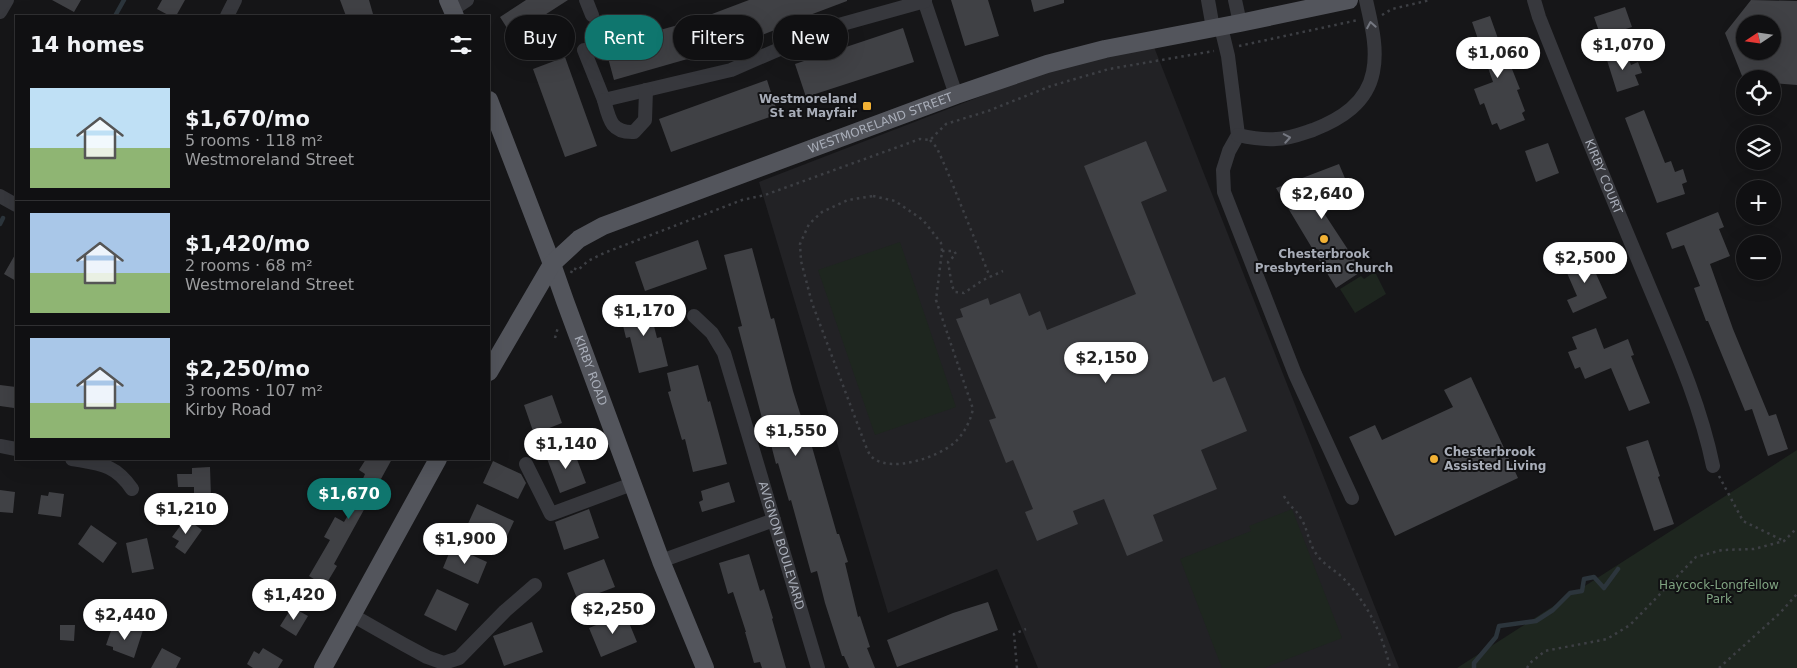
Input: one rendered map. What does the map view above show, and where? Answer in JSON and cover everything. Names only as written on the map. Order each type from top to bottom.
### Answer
[{"type":"main road","name":"WESTMORELAND STREET","points":[[490,370],[552,264],[579,239],[604,226],[1016,74],[1086,54],[1348,0]]},
{"type":"main road","name":"KIRBY ROAD","points":[[490,103],[552,264],[661,561],[705,668]]},
{"type":"main road","points":[[323,668],[437,460]]},
{"type":"street","points":[[0,12],[6,0]]},
{"type":"street","points":[[227,15],[235,0]]},
{"type":"street","points":[[451,9],[467,0]]},
{"type":"street","points":[[586,0],[592,15]]},
{"type":"street","points":[[1208,0],[1226,49],[1238,135],[1229,150],[1223,170],[1222,187],[1226,202],[1295,374],[1352,498]]},
{"type":"street","points":[[1235,0],[1240,23]]},
{"type":"street","points":[[1238,135],[1265,139],[1293,137],[1329,123],[1347,113],[1366,92],[1373,71],[1375,46],[1366,0]]},
{"type":"street","name":"KIRBY COURT","points":[[1534,0],[1579,116],[1685,372],[1700,414],[1713,466]]},
{"type":"street","points":[[604,100],[731,70],[828,28],[925,1],[956,95]]},
{"type":"street","points":[[584,50],[612,124],[618,130],[625,133],[634,132],[645,120],[646,90]]},
{"type":"street","points":[[0,196],[15,204]]},
{"type":"street","name":"AVIGNON BOULEVARD","points":[[694,316],[712,333],[724,353],[818,668]]},
{"type":"street","points":[[0,446],[15,449]]},
{"type":"street","points":[[78,460],[102,464],[114,469],[124,477],[132,489]]},
{"type":"street","points":[[526,464],[551,514],[632,484]]},
{"type":"street","points":[[661,561],[774,520]]},
{"type":"street","points":[[352,614],[403,644],[444,662],[459,658],[504,611],[535,585]]},
{"type":"path","points":[[930,140],[946,124],[1018,100],[1033,92],[1110,69],[1226,49],[1382,15],[1392,9],[1430,0]]},
{"type":"path","points":[[571,277],[573,268],[578,270],[588,261],[604,253],[742,200],[920,139],[930,140],[937,148],[990,276]]},
{"type":"path","points":[[873,196],[895,201],[924,220],[941,243],[942,251],[936,300],[968,392],[972,409],[971,419],[962,435],[952,444],[930,457],[900,464],[881,462],[872,457],[865,444],[837,373],[812,304],[801,261],[800,244],[809,224],[822,212],[848,200],[873,196]]},
{"type":"path","points":[[942,251],[954,251],[956,254],[948,262],[952,286],[955,292],[964,293],[990,276],[1002,271]]},
{"type":"path","points":[[555,338],[564,301]]},
{"type":"path","points":[[1713,466],[1743,521],[1784,541]]},
{"type":"path","points":[[1284,496],[1288,506],[1300,516],[1310,543],[1318,556],[1326,565],[1342,576],[1361,598],[1376,625],[1390,668]]},
{"type":"path","points":[[1527,668],[1530,663],[1545,651],[1607,639],[1630,625],[1696,557],[1722,550],[1754,549],[1784,541],[1797,528]]},
{"type":"path","points":[[1719,668],[1780,613],[1797,594]]},
{"type":"path","points":[[1017,668],[1014,634],[1026,629]]},
{"type":"shaded area","points":[[1154,47],[1399,668],[1038,668],[997,569],[888,613],[759,182],[1057,67]]},
{"type":"green space","points":[[900,242],[956,407],[875,435],[818,270]]},
{"type":"green space","points":[[1373,273],[1376,274],[1386,294],[1355,313],[1340,289],[1361,276],[1364,279]]},
{"type":"green space","name":"Haycock-Longfellow Park","points":[[1797,450],[1797,668],[1457,668]]},
{"type":"green space","points":[[1292,509],[1342,638],[1264,668],[1222,668],[1180,559],[1251,531],[1249,526]]},
{"type":"building","points":[[52,0],[81,0],[74,12]]},
{"type":"building","points":[[162,0],[185,0],[177,15],[168,15],[157,9]]},
{"type":"building","points":[[340,0],[369,0],[373,14],[346,15]]},
{"type":"building","points":[[526,0],[568,0],[545,15],[505,15],[505,25],[500,17]]},
{"type":"building","points":[[749,0],[847,0],[810,15],[773,15],[773,31],[763,35],[763,15],[712,14]]},
{"type":"building","points":[[951,0],[988,0],[999,36],[965,46]]},
{"type":"building","points":[[1031,0],[1064,0],[1064,3],[1034,12]]},
{"type":"building","points":[[1751,0],[1797,1],[1797,85],[1781,84],[1781,70],[1740,70],[1725,33],[1736,19],[1736,60],[1781,60],[1781,15],[1739,15]]},
{"type":"building","points":[[1625,7],[1632,27],[1601,37],[1594,17]]},
{"type":"building","points":[[1490,16],[1501,47],[1506,45],[1511,58],[1508,59],[1520,89],[1517,90],[1525,111],[1522,113],[1525,120],[1500,130],[1497,123],[1492,125],[1484,103],[1480,105],[1474,89],[1493,82],[1472,22]]},
{"type":"building","points":[[673,26],[673,60],[684,60],[614,80],[609,60],[663,60],[663,29]]},
{"type":"building","points":[[903,28],[914,62],[806,97],[795,64],[807,60],[848,60],[848,46]]},
{"type":"building","points":[[1626,51],[1631,65],[1638,62],[1642,73],[1635,75],[1639,85],[1617,92],[1606,57]]},
{"type":"building","points":[[557,60],[566,60],[597,146],[565,157],[533,69]]},
{"type":"building","points":[[767,80],[778,114],[671,152],[659,119]]},
{"type":"building","points":[[1644,110],[1665,163],[1671,161],[1675,172],[1683,169],[1687,182],[1682,184],[1685,194],[1657,203],[1625,118]]},
{"type":"building","points":[[1146,141],[1167,191],[1141,202],[1213,382],[1225,377],[1247,431],[1201,450],[1217,489],[1153,515],[1163,541],[1127,556],[1104,499],[1073,511],[1078,524],[1037,541],[1025,512],[1033,509],[1013,460],[1006,463],[989,420],[996,418],[956,319],[963,317],[960,309],[988,298],[990,305],[1020,293],[1029,316],[1040,311],[1047,330],[1136,294],[1084,166]]},
{"type":"building","points":[[1548,143],[1559,173],[1536,182],[1525,151]]},
{"type":"building","name":"Chesterbrook Presbyterian Church","points":[[1339,164],[1352,195],[1320,207],[1362,271],[1336,288],[1276,188]]},
{"type":"building","points":[[1718,212],[1724,227],[1719,229],[1730,256],[1710,264],[1733,329],[1769,416],[1776,414],[1788,449],[1768,456],[1752,409],[1745,411],[1708,321],[1706,321],[1694,288],[1700,286],[1684,245],[1672,249],[1666,233]]},
{"type":"building","points":[[698,240],[707,269],[645,291],[635,262]]},
{"type":"building","points":[[752,248],[771,319],[774,318],[793,391],[804,426],[806,426],[837,534],[839,534],[848,562],[845,563],[858,617],[860,616],[870,647],[867,648],[875,668],[849,668],[844,656],[842,656],[817,571],[811,573],[791,500],[789,501],[778,463],[776,464],[765,421],[763,422],[738,327],[742,326],[724,255]]},
{"type":"building","points":[[1591,254],[1595,264],[1592,265],[1607,298],[1573,313],[1567,300],[1577,296],[1567,273],[1573,271],[1570,263]]},
{"type":"building","points":[[15,255],[15,280],[4,274]]},
{"type":"building","points":[[648,302],[657,338],[661,337],[668,366],[639,373],[630,337],[626,338],[619,309]]},
{"type":"building","points":[[1596,328],[1604,349],[1628,339],[1634,355],[1631,356],[1650,403],[1629,411],[1611,368],[1585,379],[1580,367],[1575,369],[1568,352],[1577,349],[1572,337]]},
{"type":"building","points":[[698,365],[727,464],[693,472],[685,439],[682,440],[668,392],[671,391],[667,373]]},
{"type":"building","name":"Chesterbrook Assisted Living","points":[[1471,377],[1518,478],[1395,536],[1349,437],[1375,425],[1382,440],[1453,407],[1444,390]]},
{"type":"building","points":[[0,385],[15,387],[14,408],[0,406]]},
{"type":"building","points":[[552,395],[562,423],[534,434],[524,405]]},
{"type":"building","points":[[1648,440],[1674,524],[1654,531],[1626,447]]},
{"type":"building","points":[[572,446],[586,483],[560,493],[546,456]]},
{"type":"building","points":[[365,460],[391,460],[334,564],[337,566],[325,586],[309,576],[330,540],[324,537],[335,517],[344,522],[357,500],[354,499],[365,474],[359,470]]},
{"type":"building","points":[[493,461],[521,474],[526,483],[518,499],[483,483]]},
{"type":"building","points":[[210,467],[211,497],[194,498],[194,487],[178,487],[177,474],[192,474],[192,468]]},
{"type":"building","points":[[729,482],[735,502],[702,512],[699,502],[703,500],[701,491]]},
{"type":"building","points":[[0,490],[15,492],[13,513],[0,512]]},
{"type":"building","points":[[49,492],[64,494],[61,517],[38,514],[41,495],[48,496]]},
{"type":"building","points":[[477,504],[514,521],[503,545],[466,528]]},
{"type":"building","points":[[589,509],[599,538],[564,550],[555,522]]},
{"type":"building","points":[[186,518],[202,530],[185,554],[175,547],[179,541],[172,537]]},
{"type":"building","points":[[91,525],[117,543],[103,563],[78,544]]},
{"type":"building","points":[[147,538],[154,569],[132,573],[126,543]]},
{"type":"building","points":[[452,546],[487,562],[478,584],[443,568]]},
{"type":"building","points":[[749,554],[760,591],[764,589],[786,668],[762,668],[760,662],[754,663],[733,592],[728,594],[719,563]]},
{"type":"building","points":[[604,559],[615,587],[578,601],[567,573]]},
{"type":"building","points":[[437,589],[469,604],[456,631],[424,615]]},
{"type":"building","points":[[988,602],[998,630],[897,667],[887,640],[953,613]]},
{"type":"building","points":[[292,607],[308,616],[296,636],[280,626]]},
{"type":"building","points":[[625,613],[637,642],[601,657],[589,628]]},
{"type":"building","points":[[532,622],[543,652],[504,666],[493,636]]},
{"type":"building","points":[[60,625],[75,625],[74,641],[60,640]]},
{"type":"building","points":[[131,626],[143,630],[134,658],[113,650],[113,647],[106,645],[112,628],[128,634]]},
{"type":"building","points":[[162,648],[181,658],[176,668],[151,668]]},
{"type":"building","points":[[263,648],[283,660],[278,668],[253,668],[247,664],[254,651],[259,654]]},
{"type":"waterway","points":[[116,15],[124,0]]},
{"type":"waterway","points":[[0,224],[3,218]]},
{"type":"waterway","points":[[1474,668],[1474,663],[1496,637],[1499,626],[1536,621],[1553,610],[1570,593],[1582,591],[1584,579],[1594,577],[1604,588],[1618,569]]},
{"type":"place","name":"Westmoreland St at Mayfair","points":[[867,106]]},
{"type":"place","name":"Chesterbrook Presbyterian Church","points":[[1324,239]]},
{"type":"place","name":"Chesterbrook Assisted Living","points":[[1434,459]]}]
